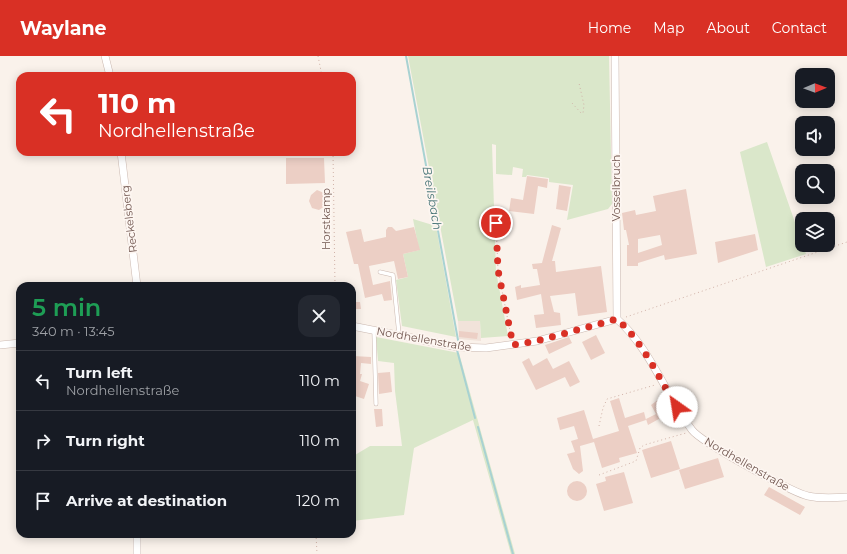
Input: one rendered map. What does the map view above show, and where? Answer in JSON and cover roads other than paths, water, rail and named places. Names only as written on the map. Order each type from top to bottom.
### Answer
[{"type":"street","points":[[105,56],[109,72]]},
{"type":"street","name":"Vosselbruch","points":[[614,56],[617,319]]},
{"type":"street","name":"Reckelsberg","points":[[121,156],[137,282]]},
{"type":"street","name":"Nordhellenstraße","points":[[356,327],[399,334],[458,347],[486,348],[537,341],[617,319],[631,334],[693,431],[708,443],[782,486],[806,496],[824,498],[847,497]]},
{"type":"street","points":[[0,345],[16,343]]},
{"type":"street","points":[[136,554],[137,538]]},
{"type":"lane","points":[[380,272],[393,275],[399,320],[399,334]]},
{"type":"lane","points":[[374,330],[376,404]]},
{"type":"waterway","name":"Breilsbach","points":[[406,56],[458,340]]},
{"type":"waterway","name":"Breilsbach","points":[[457,350],[475,418]]},
{"type":"waterway","name":"Breilsbach","points":[[478,427],[513,554]]}]
